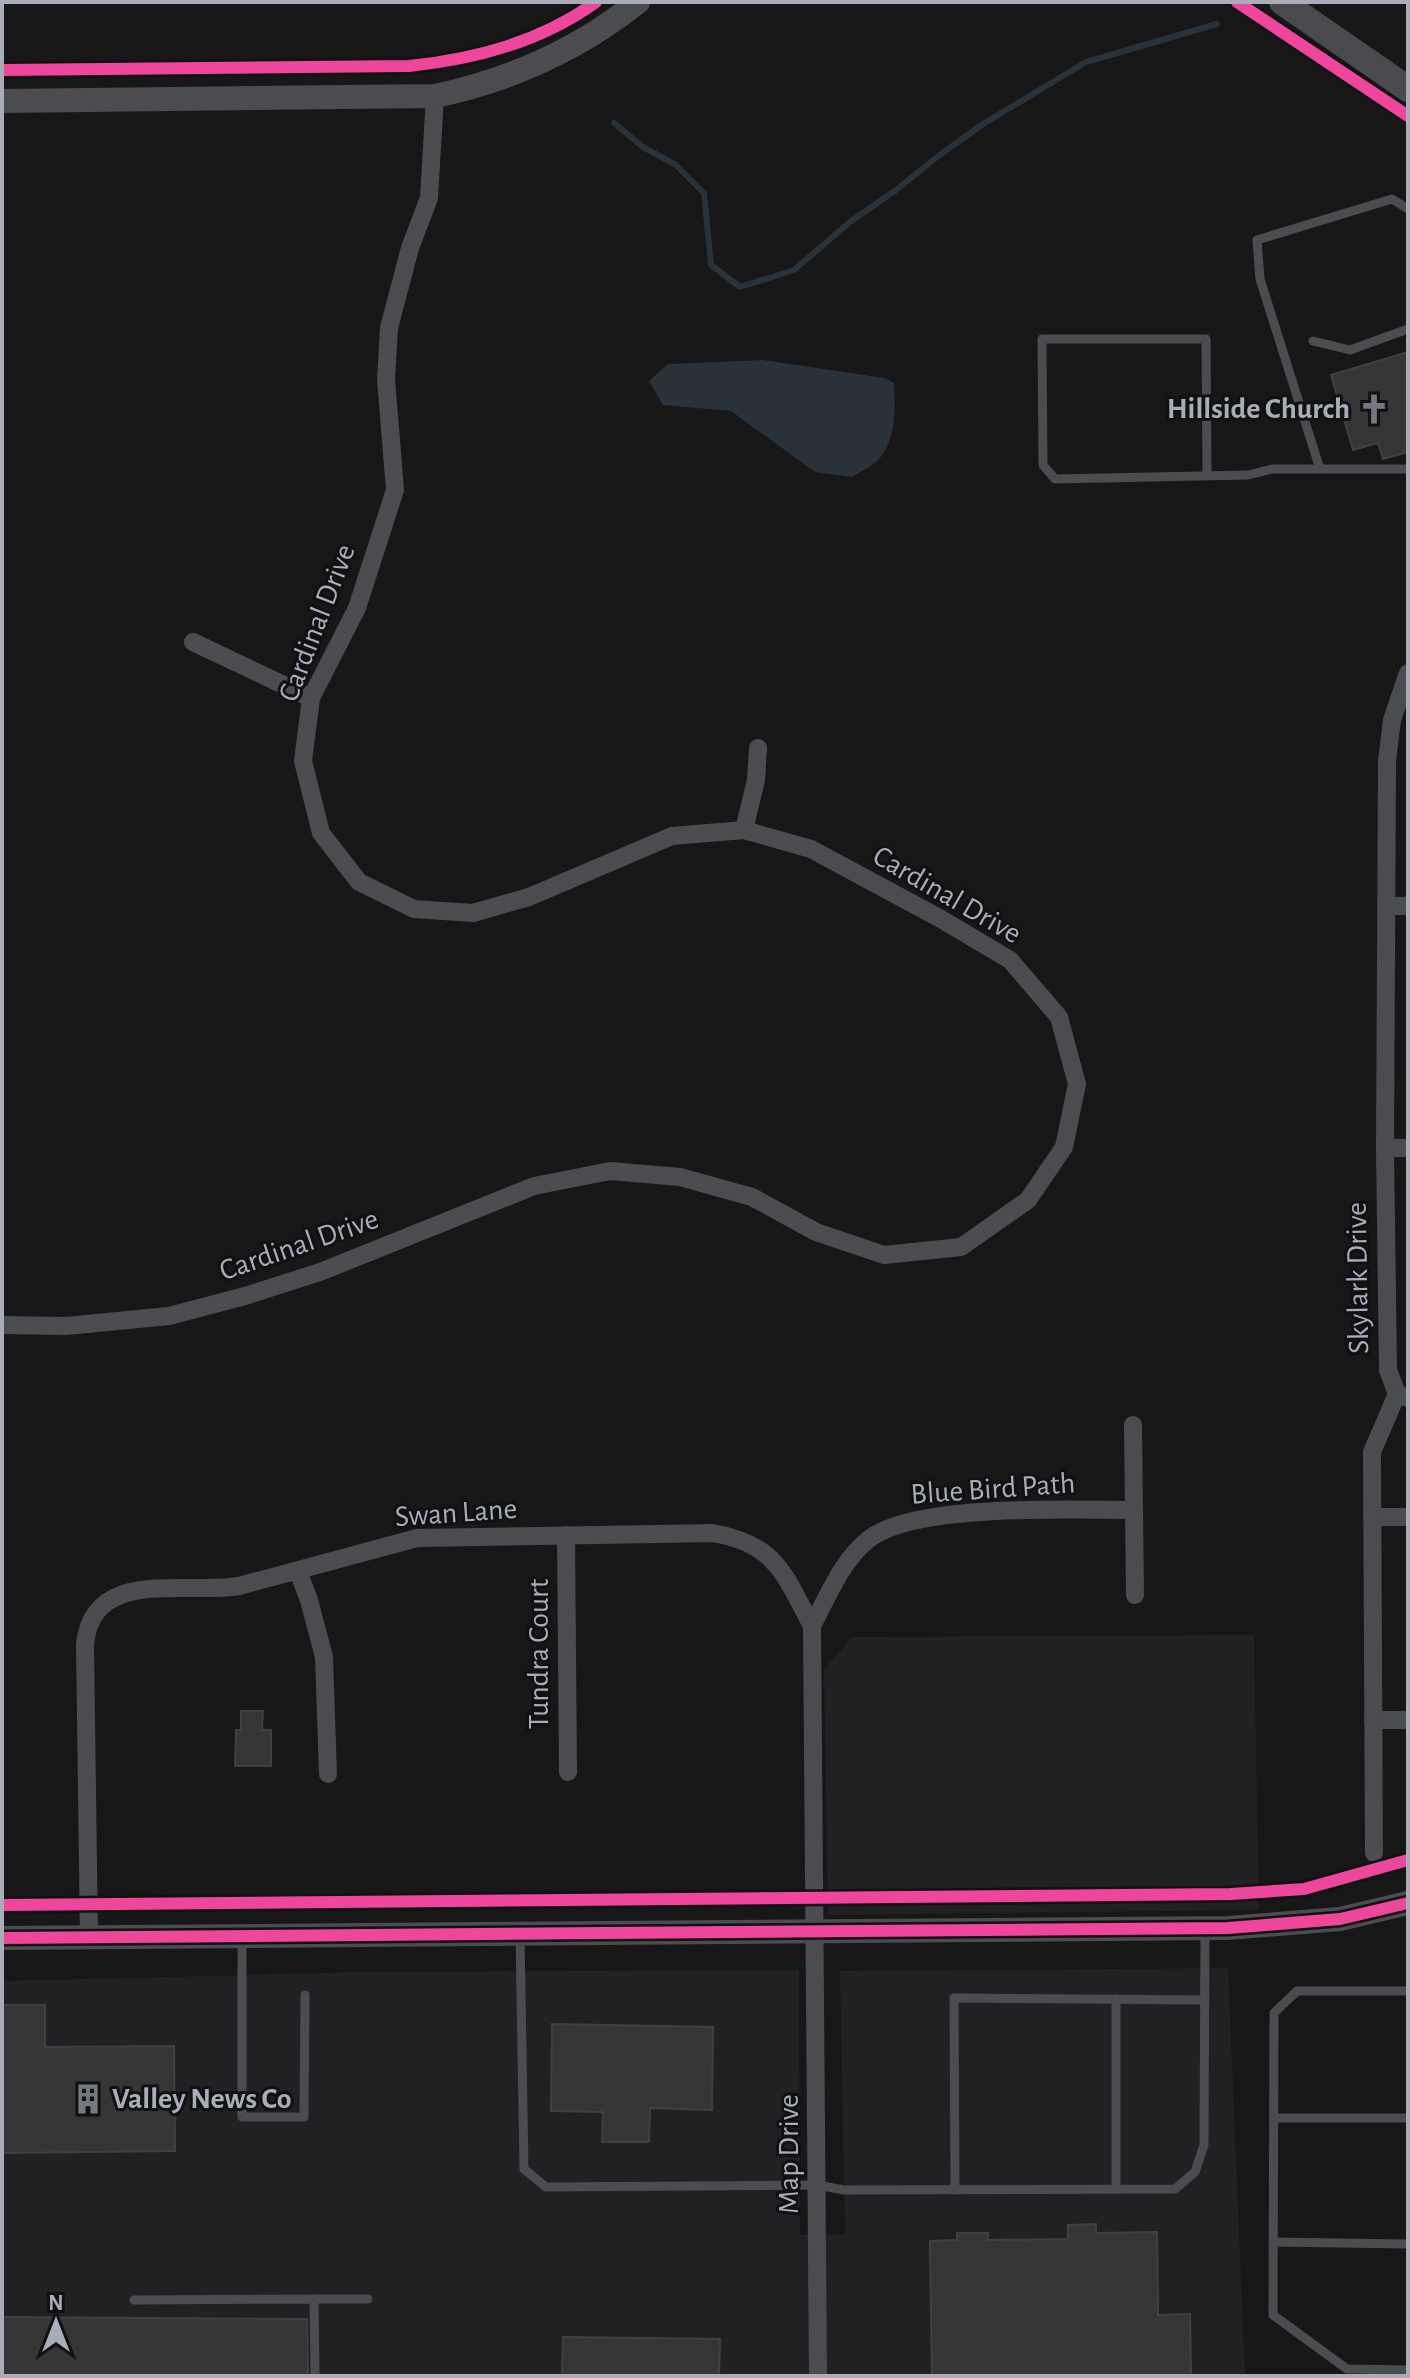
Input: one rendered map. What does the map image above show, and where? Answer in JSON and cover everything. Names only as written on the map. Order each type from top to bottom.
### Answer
[{"type":"main road","points":[[1282,2],[1408,89]]},
{"type":"street","points":[[2,101],[435,96],[501,79],[545,61],[585,41],[638,2]]},
{"type":"street","name":"Cardinal Drive","points":[[2,1325],[66,1326],[185,1312],[320,1272],[534,1186],[610,1171],[680,1177],[752,1197],[816,1232],[884,1255],[961,1247],[1028,1200],[1064,1147],[1077,1084],[1059,1017],[1010,960],[811,849],[744,830],[672,836],[529,897],[473,913],[414,909],[359,882],[321,833],[303,761],[311,698],[357,608],[395,490],[386,379],[389,328],[410,248],[429,198],[435,96]]},
{"type":"street","points":[[193,642],[311,698]]},
{"type":"street","name":"Skylark Drive","points":[[1402,1396],[1388,1370],[1385,1148],[1387,761],[1392,720],[1408,673]]},
{"type":"street","points":[[744,830],[756,780],[758,748]]},
{"type":"street","points":[[1386,906],[1408,906]]},
{"type":"street","points":[[1385,1148],[1408,1148]]},
{"type":"street","points":[[1374,1853],[1372,1452],[1402,1396]]},
{"type":"street","points":[[1133,1425],[1135,1595]]},
{"type":"street","name":"Blue Bird Path","points":[[812,1626],[841,1570],[866,1541],[887,1527],[913,1520],[989,1513],[1134,1510]]},
{"type":"street","points":[[1372,1517],[1408,1517]]},
{"type":"street","name":"Swan Lane","points":[[89,1938],[85,1644],[92,1615],[102,1604],[117,1595],[135,1590],[220,1589],[417,1538],[713,1533],[737,1537],[756,1545],[778,1567],[812,1626],[816,1931]]},
{"type":"street","name":"Tundra Court","points":[[566,1535],[568,1772]]},
{"type":"street","points":[[298,1571],[324,1657],[328,1774]]},
{"type":"street","points":[[1373,1720],[1408,1720]]},
{"type":"street","points":[[2,1938],[1205,1928],[1340,1919],[1408,1903]]},
{"type":"street","name":"Map Drive","points":[[816,1931],[818,2376]]},
{"type":"lane","points":[[1320,469],[1260,279],[1257,240],[1392,199],[1408,209]]},
{"type":"lane","points":[[1313,341],[1350,350],[1408,329]]},
{"type":"lane","points":[[1207,475],[1206,339],[1042,339],[1043,465],[1055,479],[1248,475],[1272,469],[1408,469]]},
{"type":"lane","points":[[520,1934],[524,2169],[546,2187],[817,2185],[844,2190],[1175,2189],[1195,2172],[1204,2145],[1205,1928]]},
{"type":"lane","points":[[242,1937],[242,2117],[304,2117],[305,1995]]},
{"type":"lane","points":[[1408,1991],[1297,1991],[1274,2013],[1273,2242],[1273,2315],[1347,2369],[1408,2370]]},
{"type":"lane","points":[[955,2190],[954,1998],[1205,2000]]},
{"type":"lane","points":[[1116,1999],[1116,2189]]},
{"type":"lane","points":[[1274,2118],[1408,2118]]},
{"type":"lane","points":[[1273,2242],[1408,2244]]},
{"type":"lane","points":[[314,2299],[315,2376]]},
{"type":"lane","points":[[134,2300],[368,2299]]},
{"type":"shaded area","points":[[763,360],[884,378],[894,383],[892,433],[879,459],[852,477],[815,472],[731,411],[663,405],[649,381],[668,364]]},
{"type":"shaded area","points":[[1254,1635],[1259,1910],[828,1915],[824,1670],[852,1637]]},
{"type":"shaded area","points":[[1228,1968],[1245,2376],[2,2376],[2,1981],[361,1972],[799,1970],[800,2235],[845,2234],[840,1971]]},
{"type":"building","name":"Hillside Church","points":[[1408,352],[1408,452],[1383,459],[1378,443],[1353,450],[1331,375]]},
{"type":"building","points":[[241,1711],[263,1711],[262,1730],[271,1730],[271,1766],[235,1766],[236,1730],[241,1730]]},
{"type":"building","name":"Valley News Co","points":[[2,2005],[45,2005],[45,2047],[174,2046],[175,2151],[2,2153]]},
{"type":"building","points":[[552,2024],[713,2027],[712,2110],[650,2108],[649,2142],[602,2142],[603,2112],[551,2111]]},
{"type":"building","points":[[1096,2224],[1096,2233],[1157,2232],[1158,2315],[1190,2314],[1191,2376],[932,2376],[930,2241],[957,2240],[957,2233],[988,2233],[988,2240],[1068,2239],[1068,2225]]},
{"type":"building","points":[[2,2317],[307,2319],[308,2376],[2,2376]]},
{"type":"building","points":[[563,2337],[720,2339],[719,2376],[562,2376]]},
{"type":"waterway","points":[[614,123],[643,147],[676,165],[704,193],[711,265],[740,287],[794,270],[850,222],[983,124],[1086,62],[1217,24]]},
{"type":"cycle path","points":[[2,70],[409,66],[459,59],[507,46],[553,28],[596,2]]},
{"type":"cycle path","points":[[1237,2],[1408,116]]},
{"type":"cycle path","points":[[2,1905],[1231,1894],[1304,1889],[1408,1860]]},
{"type":"cycle path","points":[[2,1938],[1228,1928],[1340,1919],[1408,1903]]},
{"type":"place","name":"Hillside Church","points":[[1374,409]]},
{"type":"place","name":"Valley News Co","points":[[88,2099]]}]
